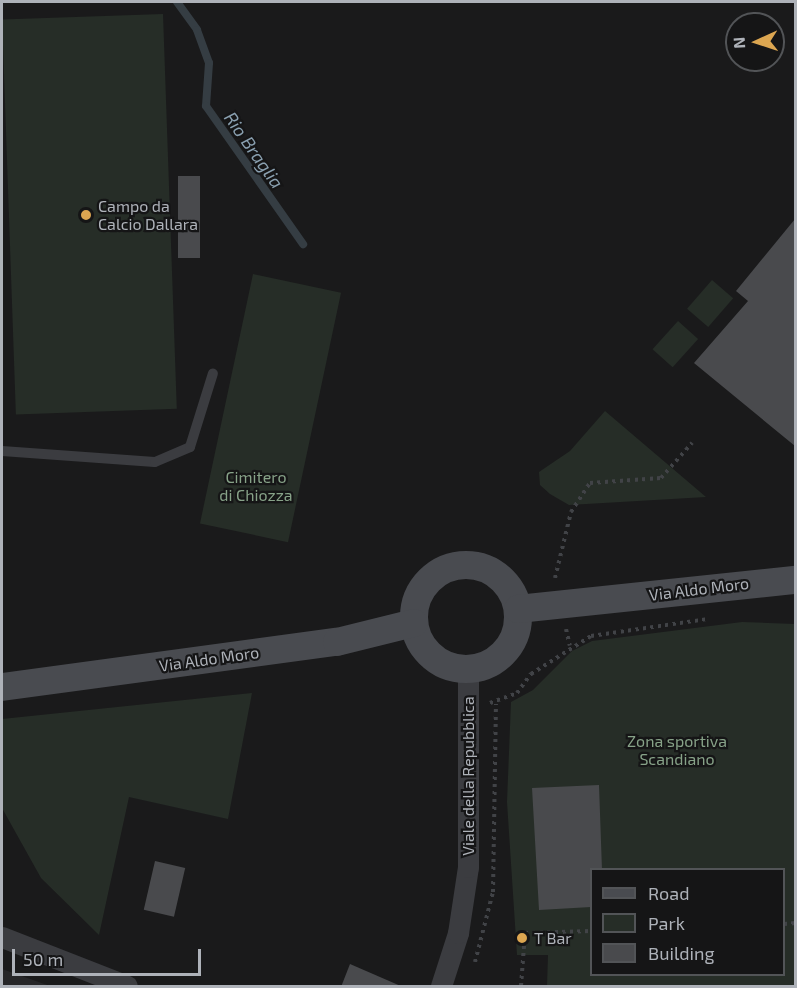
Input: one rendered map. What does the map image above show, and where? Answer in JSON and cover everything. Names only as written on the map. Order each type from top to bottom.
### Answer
[{"type":"main road","points":[[453,566],[495,573],[518,609],[515,634],[502,655],[468,670],[446,666],[428,653],[414,623],[419,594],[439,572],[453,566]]},
{"type":"main road","name":"Via Aldo Moro","points":[[518,609],[561,606],[788,578]]},
{"type":"main road","name":"Via Aldo Moro","points":[[2,687],[337,642],[414,623]]},
{"type":"street","name":"Viale della Repubblica","points":[[441,987],[458,933],[468,867],[468,670]]},
{"type":"street","points":[[2,937],[127,987]]},
{"type":"lane","points":[[2,451],[155,462],[189,447],[213,373]]},
{"type":"path","points":[[570,646],[555,580],[571,512],[590,483],[661,478],[692,443]]},
{"type":"path","points":[[469,699],[496,704],[517,693],[531,674],[570,646],[591,636],[714,618]]},
{"type":"path","points":[[521,987],[525,933],[590,931]]},
{"type":"shaded area","points":[[2,969],[50,986],[2,986]]},
{"type":"green space","name":"Campo da Calcio Dallara","points":[[163,14],[177,409],[16,414],[2,20]]},
{"type":"green space","name":"Cimitero di Chiozza","points":[[253,274],[341,293],[288,542],[200,523]]},
{"type":"green space","points":[[712,280],[733,298],[708,327],[687,309]]},
{"type":"green space","points":[[678,321],[698,339],[673,367],[653,349]]},
{"type":"green space","points":[[605,411],[706,497],[569,505],[550,494],[540,485],[539,472],[570,451]]},
{"type":"green space","name":"Zona sportiva Scandiano","points":[[742,622],[795,624],[795,986],[547,986],[548,955],[517,955],[507,802],[511,702],[533,690],[572,651],[592,641]]},
{"type":"green space","points":[[252,693],[228,819],[129,797],[99,935],[41,878],[2,808],[2,719]]},
{"type":"building","points":[[178,176],[200,176],[200,258],[178,258]]},
{"type":"building","points":[[795,219],[795,446],[694,363],[748,301],[736,291]]},
{"type":"building","points":[[599,785],[602,868],[590,868],[590,907],[539,910],[532,788]]},
{"type":"building","points":[[155,861],[185,868],[174,917],[144,910]]},
{"type":"building","points":[[350,964],[403,987],[341,987]]},
{"type":"waterway","name":"Rio Braglia","points":[[177,2],[197,30],[209,63],[206,106],[303,244]]},
{"type":"place","name":"Campo da Calcio Dallara","points":[[86,215]]},
{"type":"place","name":"T Bar","points":[[522,938]]}]
